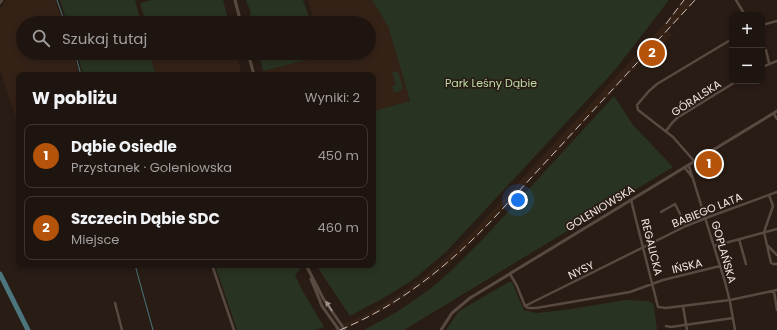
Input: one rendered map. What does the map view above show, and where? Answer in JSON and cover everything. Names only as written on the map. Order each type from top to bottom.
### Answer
[{"type":"street","points":[[235,0],[239,16]]},
{"type":"street","points":[[736,0],[743,12]]},
{"type":"street","points":[[765,24],[777,21]]},
{"type":"street","points":[[695,162],[676,140],[640,112],[637,105],[652,87],[729,41]]},
{"type":"street","points":[[766,50],[769,63]]},
{"type":"street","points":[[250,60],[253,72]]},
{"type":"street","points":[[765,65],[777,61]]},
{"type":"street","name":"GÓRALSKA","points":[[666,131],[677,118],[732,84]]},
{"type":"street","points":[[775,112],[777,119]]},
{"type":"street","name":"GOLENIOWSKA","points":[[441,330],[449,316],[462,304],[775,112]]},
{"type":"street","name":"GOPLAŃSKA","points":[[689,166],[730,300],[734,330]]},
{"type":"street","name":"GOPLAŃSKA","points":[[685,168],[694,179]]},
{"type":"street","name":"BABIEGO LATA","points":[[644,247],[686,226],[777,192]]},
{"type":"street","points":[[769,195],[773,206],[764,232],[771,262],[773,264],[777,264]]},
{"type":"street","name":"REGALICKA","points":[[525,306],[528,308],[542,308],[630,292],[653,284],[631,200]]},
{"type":"street","points":[[661,212],[675,204],[686,226]]},
{"type":"street","points":[[714,246],[777,229]]},
{"type":"street","points":[[739,239],[746,264]]},
{"type":"street","points":[[768,246],[777,255]]},
{"type":"street","name":"NYSY","points":[[525,306],[644,247]]},
{"type":"street","name":"IŃSKA","points":[[653,284],[720,266]]},
{"type":"street","points":[[213,268],[234,330]]},
{"type":"street","points":[[307,268],[321,304],[339,330]]},
{"type":"street","points":[[309,272],[324,300],[345,330]]},
{"type":"street","points":[[510,274],[517,286],[525,306]]},
{"type":"street","points":[[653,284],[656,301],[658,307],[660,308],[730,300],[776,290],[777,310]]},
{"type":"street","points":[[115,303],[122,330]]},
{"type":"street","points":[[683,306],[687,330]]},
{"type":"street","points":[[666,326],[671,327],[733,318]]},
{"type":"shaded area","points":[[6,0],[55,0],[61,16],[16,16],[16,60],[75,60],[79,72],[16,72],[16,117],[0,70],[0,9]]},
{"type":"shaded area","points":[[308,0],[372,0],[388,26],[410,101],[376,110],[376,72],[263,72],[306,60],[376,60],[376,16],[313,16]]},
{"type":"shaded area","points":[[683,0],[697,0],[668,31],[672,35],[651,56],[648,54],[463,252],[428,281],[391,306],[343,330],[331,330],[368,313],[397,296],[424,277],[449,255],[474,231],[660,29]]},
{"type":"shaded area","points":[[152,60],[238,60],[241,72],[155,72]]},
{"type":"green space","points":[[60,0],[135,0],[139,16],[65,16]]},
{"type":"green space","points":[[152,0],[223,0],[227,16],[144,16],[140,3]]},
{"type":"green space","points":[[246,0],[303,0],[309,16],[250,16],[251,13]]},
{"type":"green space","name":"Park Leśny Dąbie","points":[[372,0],[669,0],[615,70],[446,252],[414,279],[387,296],[350,316],[318,268],[376,268],[376,110],[410,101],[388,26]]},
{"type":"green space","points":[[79,60],[152,60],[155,72],[82,72]]},
{"type":"green space","points":[[261,60],[306,60],[263,71]]},
{"type":"green space","points":[[398,71],[403,88],[400,91],[389,94],[394,92],[392,86],[396,84],[392,73]]},
{"type":"green space","points":[[614,96],[633,125],[673,167],[404,330],[364,330],[397,312],[430,289],[452,270],[482,240]]},
{"type":"green space","points":[[216,268],[300,268],[295,275],[324,327],[315,330],[237,330]]},
{"type":"green space","points":[[509,282],[512,282],[524,310],[536,313],[565,310],[625,300],[648,301],[654,306],[657,330],[446,330],[459,311]]},
{"type":"waterway","points":[[57,0],[63,16]]},
{"type":"waterway","points":[[77,60],[80,72]]},
{"type":"waterway","points":[[136,268],[153,330]]},
{"type":"waterway","points":[[0,274],[28,330]]},
{"type":"railway","points":[[666,24],[684,0]]},
{"type":"railway","points":[[340,330],[383,309],[403,296],[441,268],[459,252],[494,218],[695,0]]},
{"type":"place","name":"Szczecin Dąbie SDC","points":[[652,53]]},
{"type":"place","name":"Dąbie Osiedle","points":[[709,164]]}]
